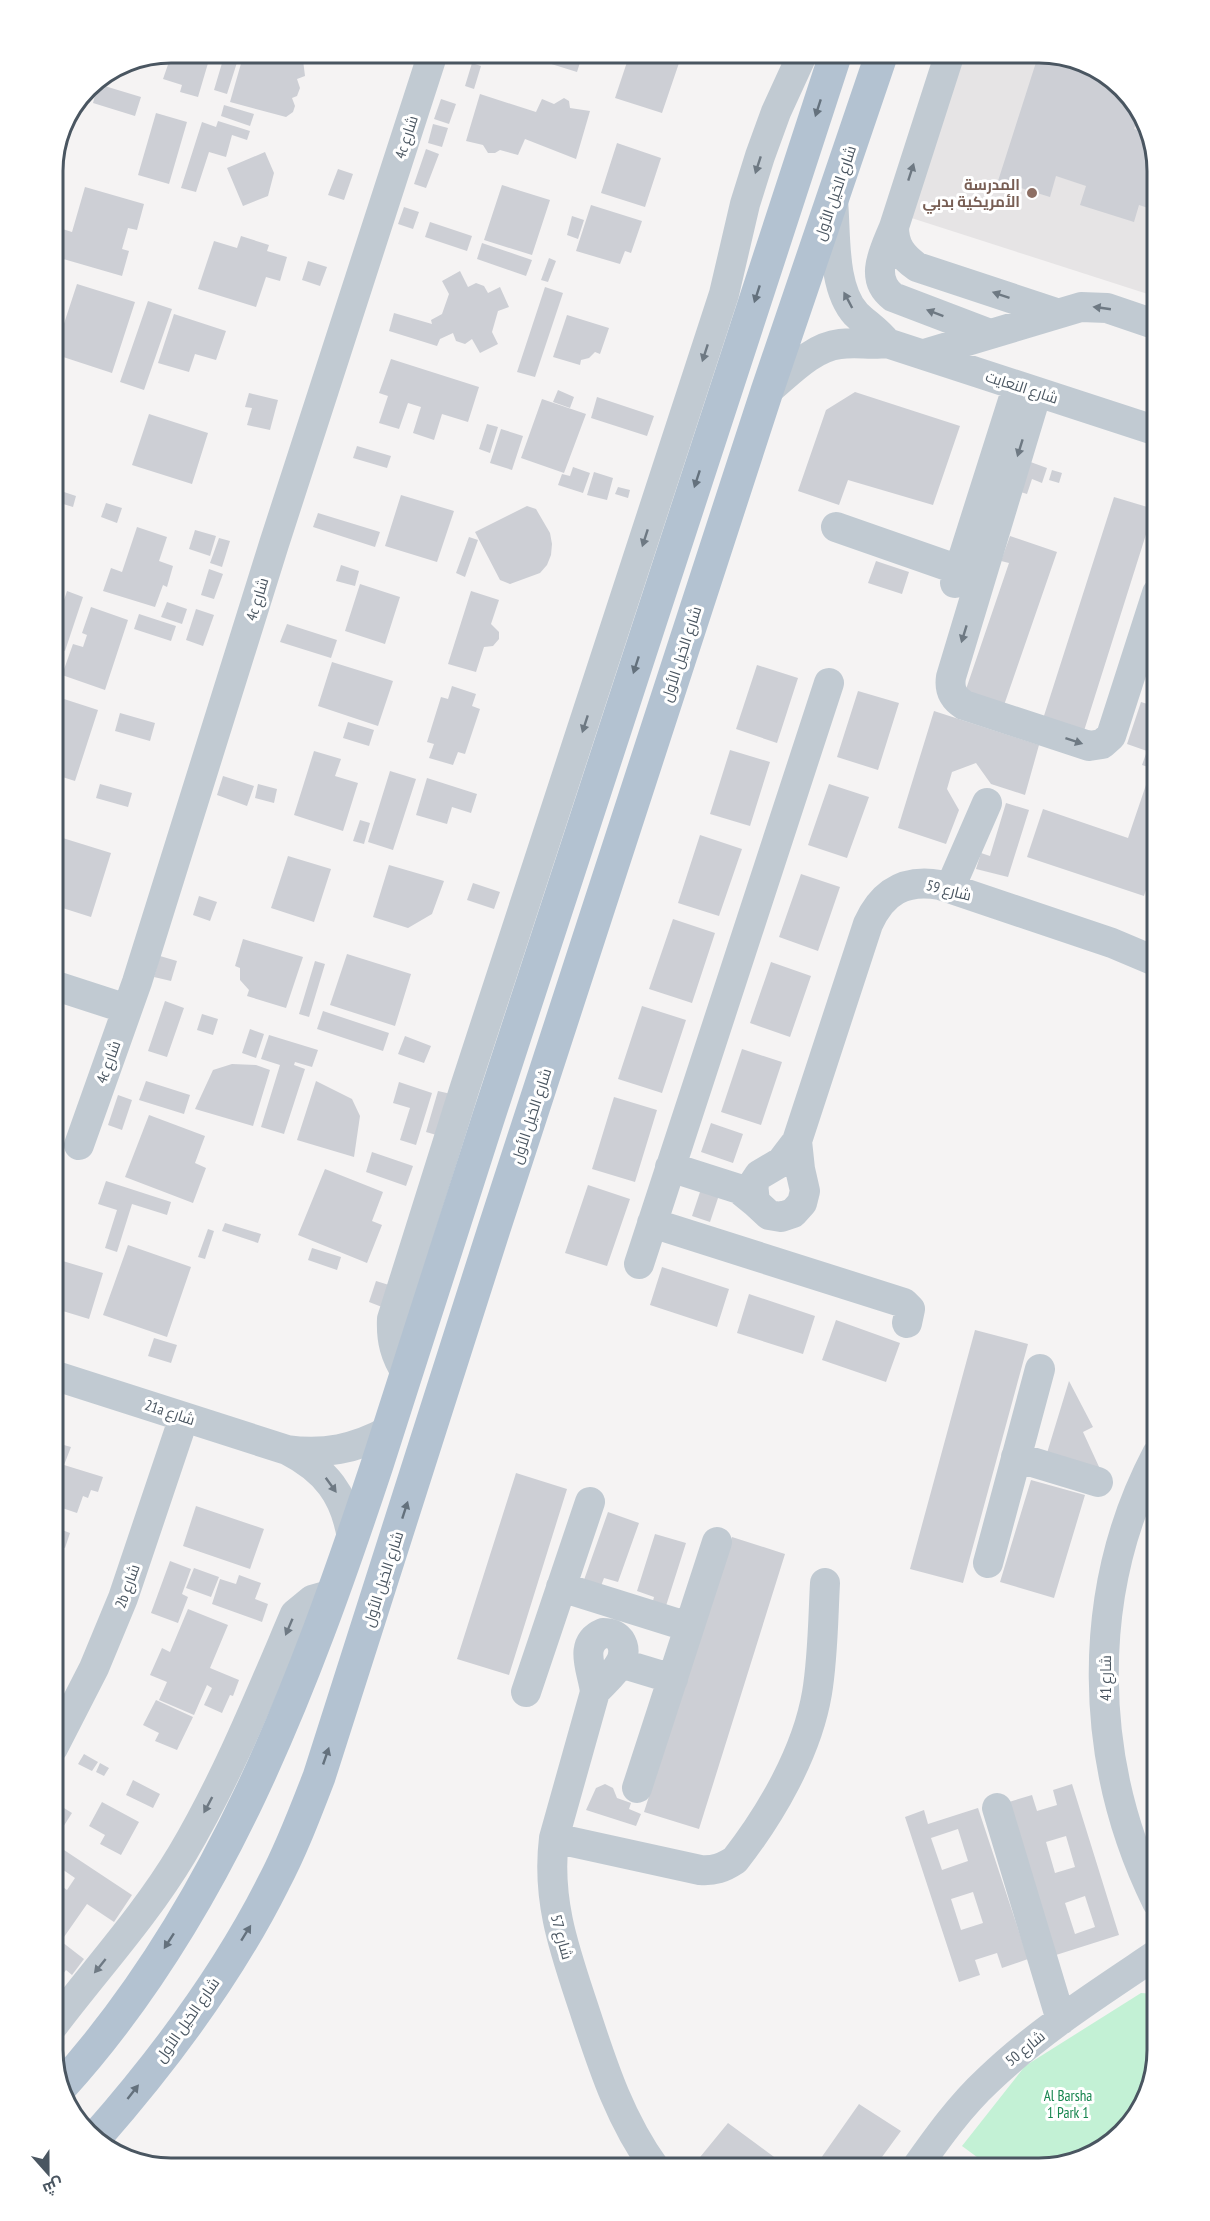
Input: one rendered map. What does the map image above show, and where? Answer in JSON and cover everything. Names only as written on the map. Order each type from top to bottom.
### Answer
[{"type":"main road","points":[[67,2079],[107,2031],[141,1984],[202,1886],[278,1735],[315,1645],[388,1431],[833,63]]},
{"type":"main road","name":"شارع الخيل الأول","points":[[100,2132],[159,2060],[199,2005],[253,1920],[291,1847],[319,1777],[505,1195],[767,391],[879,63]]},
{"type":"main road","points":[[505,1195],[486,1191],[483,1180],[517,1066],[516,1035]]},
{"type":"street","name":"4c شارع","points":[[79,1146],[127,1009],[430,63]]},
{"type":"street","points":[[406,1374],[394,1348],[392,1319],[465,1087],[724,294],[754,174],[776,112],[798,63]]},
{"type":"street","points":[[947,63],[879,270],[880,282],[893,297],[990,334]]},
{"type":"street","name":"شارع النعايت","points":[[833,200],[838,271],[844,294],[856,314],[876,330],[887,343]]},
{"type":"street","points":[[894,227],[896,245],[905,258],[917,267],[1056,313]]},
{"type":"street","points":[[924,354],[1081,307],[1100,307],[1147,322]]},
{"type":"street","name":"شارع النعايت","points":[[767,391],[825,347],[846,343],[887,343],[1147,427]]},
{"type":"street","points":[[836,527],[957,576],[1028,389]]},
{"type":"street","points":[[1028,389],[951,677],[950,690],[953,696],[964,705],[1089,746],[1102,744],[1111,736],[1147,626]]},
{"type":"street","points":[[639,1264],[829,683]]},
{"type":"street","points":[[950,888],[987,803]]},
{"type":"street","name":"شارع 59","points":[[797,1141],[874,910],[896,889],[925,882],[950,888],[1112,943],[1147,957]]},
{"type":"street","points":[[63,988],[127,1009]]},
{"type":"street","points":[[756,1190],[769,1215],[781,1217],[793,1213],[802,1203],[805,1191],[797,1141]]},
{"type":"street","points":[[756,1190],[797,1141]]},
{"type":"street","points":[[673,1160],[739,1189],[756,1190]]},
{"type":"street","points":[[652,1223],[907,1304],[910,1309],[907,1323]]},
{"type":"street","points":[[987,1563],[1040,1369]]},
{"type":"street","name":"21a شارع","points":[[63,1378],[287,1450],[304,1452],[339,1450],[372,1440],[388,1431]]},
{"type":"street","name":"2b شارع","points":[[64,1700],[94,1668],[123,1598],[184,1416]]},
{"type":"street","name":"21a شارع","points":[[287,1450],[315,1467],[337,1492],[344,1506],[352,1538]]},
{"type":"street","points":[[1016,1457],[1117,1488]]},
{"type":"street","name":"شارع 41","points":[[1147,1463],[1117,1488],[1121,1545],[1110,1596],[1104,1659],[1104,1695],[1111,1766],[1119,1801],[1147,1875]]},
{"type":"street","points":[[526,1692],[590,1502]]},
{"type":"street","points":[[637,1788],[717,1542]]},
{"type":"street","points":[[554,1838],[700,1870],[713,1871],[735,1860],[773,1802],[795,1763],[804,1741],[817,1695],[825,1583]]},
{"type":"street","points":[[561,1587],[689,1627]]},
{"type":"street","points":[[63,2012],[147,1906],[181,1855],[236,1752],[295,1614],[312,1600],[333,1594]]},
{"type":"street","points":[[609,1633],[615,1635],[622,1645],[623,1658],[595,1692],[587,1652],[589,1645],[597,1635],[609,1633]]},
{"type":"street","points":[[543,1640],[587,1652]]},
{"type":"street","points":[[620,1663],[673,1679]]},
{"type":"street","name":"شارع 57","points":[[595,1692],[554,1838],[553,1896],[560,1935],[610,2087],[637,2142],[648,2158]]},
{"type":"street","points":[[997,1808],[1060,2020]]},
{"type":"street","name":"شارع 50","points":[[923,2158],[944,2129],[986,2081],[1060,2020],[1147,1961]]},
{"type":"shaded area","name":"المدرسة الأمريكية بدبي","points":[[947,63],[1046,63],[1073,69],[1105,85],[1125,105],[1139,130],[1147,164],[1147,294],[899,214]]},
{"type":"green space","name":"Al Barsha 1 Park 1","points":[[1141,1993],[1147,1993],[1147,2050],[1143,2078],[1129,2110],[1110,2131],[1080,2150],[1060,2156],[978,2158],[962,2146],[1025,2066]]},
{"type":"building","points":[[169,63],[208,63],[198,97],[180,92],[182,85],[163,79]]},
{"type":"building","points":[[222,63],[237,63],[227,94],[214,90]]},
{"type":"building","points":[[241,63],[303,63],[305,76],[297,79],[300,88],[297,96],[292,98],[295,106],[293,112],[286,117],[230,102]]},
{"type":"building","points":[[472,63],[481,66],[474,89],[465,86]]},
{"type":"building","points":[[548,63],[580,63],[577,72]]},
{"type":"building","points":[[627,63],[679,63],[662,113],[615,98]]},
{"type":"building","points":[[1036,63],[1060,65],[1087,74],[1105,85],[1125,105],[1136,124],[1134,129],[1139,131],[1145,150],[1147,208],[1139,205],[1134,222],[1080,205],[1086,186],[1056,176],[1050,197],[998,181]]},
{"type":"building","points":[[104,86],[141,97],[135,116],[93,103],[95,95]]},
{"type":"building","points":[[480,94],[536,112],[542,99],[554,104],[564,98],[569,101],[570,108],[590,111],[576,159],[525,139],[518,155],[500,150],[488,153],[483,145],[466,141]]},
{"type":"building","points":[[441,99],[456,104],[449,124],[434,119]]},
{"type":"building","points":[[224,105],[254,114],[250,126],[221,116]]},
{"type":"building","points":[[156,113],[187,122],[169,184],[138,175]]},
{"type":"building","points":[[218,121],[250,131],[247,140],[232,135],[226,157],[209,152],[196,192],[181,188],[202,122],[216,127]]},
{"type":"building","points":[[433,124],[448,128],[442,147],[428,143]]},
{"type":"building","points":[[617,143],[661,158],[645,207],[601,193]]},
{"type":"building","points":[[426,149],[439,154],[426,188],[414,184]]},
{"type":"building","points":[[265,152],[274,173],[268,196],[243,206],[227,168]]},
{"type":"building","points":[[338,169],[353,174],[344,200],[328,195]]},
{"type":"building","points":[[502,185],[550,200],[532,255],[484,240]]},
{"type":"building","points":[[85,187],[144,204],[137,230],[128,228],[122,249],[129,251],[122,276],[63,259],[63,229],[72,232]]},
{"type":"building","points":[[591,205],[642,221],[631,253],[625,251],[620,264],[576,251]]},
{"type":"building","points":[[404,207],[419,212],[413,229],[398,224]]},
{"type":"building","points":[[572,216],[584,220],[578,239],[567,235]]},
{"type":"building","points":[[430,222],[472,236],[467,251],[425,237]]},
{"type":"building","points":[[241,236],[269,245],[267,251],[287,257],[280,281],[266,277],[256,307],[198,289],[214,241],[237,248]]},
{"type":"building","points":[[482,243],[532,260],[526,276],[477,259]]},
{"type":"building","points":[[549,258],[556,261],[548,282],[541,280]]},
{"type":"building","points":[[308,261],[327,267],[320,286],[302,280]]},
{"type":"building","points":[[460,271],[468,287],[476,283],[484,286],[488,293],[500,287],[509,307],[498,311],[492,332],[498,344],[480,353],[472,339],[465,344],[456,341],[453,333],[440,339],[437,346],[389,331],[394,313],[432,324],[431,320],[442,314],[449,294],[442,281]]},
{"type":"building","points":[[77,284],[135,302],[112,373],[63,357],[63,327]]},
{"type":"building","points":[[545,287],[563,293],[535,377],[517,372]]},
{"type":"building","points":[[148,301],[172,309],[144,390],[120,382]]},
{"type":"building","points":[[174,314],[226,331],[216,360],[195,354],[189,372],[158,363]]},
{"type":"building","points":[[567,315],[609,328],[600,354],[595,352],[589,358],[581,360],[580,365],[553,357]]},
{"type":"building","points":[[391,359],[479,387],[468,422],[442,414],[434,440],[413,433],[421,407],[408,403],[399,429],[379,423],[388,396],[379,393]]},
{"type":"building","points":[[558,390],[574,397],[570,408],[553,402]]},
{"type":"building","points":[[855,392],[960,426],[933,505],[848,480],[839,505],[798,491],[826,410]]},
{"type":"building","points":[[249,393],[278,400],[270,430],[247,425],[252,408],[245,407]]},
{"type":"building","points":[[597,397],[654,416],[647,436],[591,418]]},
{"type":"building","points":[[542,399],[586,414],[564,473],[521,458]]},
{"type":"building","points":[[149,414],[208,433],[192,484],[132,465]]},
{"type":"building","points":[[487,424],[498,427],[490,453],[479,449]]},
{"type":"building","points":[[501,429],[523,436],[512,470],[490,463]]},
{"type":"building","points":[[357,446],[391,456],[387,468],[353,458]]},
{"type":"building","points":[[1025,460],[1047,468],[1042,483],[1032,479],[1027,494],[1014,490]]},
{"type":"building","points":[[573,467],[590,473],[583,493],[558,485],[562,474],[570,476]]},
{"type":"building","points":[[1052,470],[1062,473],[1059,483],[1049,480]]},
{"type":"building","points":[[594,472],[613,478],[607,500],[587,495]]},
{"type":"building","points":[[618,487],[630,490],[628,498],[615,494]]},
{"type":"building","points":[[64,492],[76,496],[73,507],[63,504]]},
{"type":"building","points":[[401,495],[454,511],[437,562],[385,546]]},
{"type":"building","points":[[1114,497],[1147,507],[1147,531],[1083,734],[1042,722]]},
{"type":"building","points":[[106,503],[122,508],[117,523],[101,517]]},
{"type":"building","points":[[527,506],[536,509],[550,533],[551,555],[547,565],[540,573],[510,584],[500,580],[475,532]]},
{"type":"building","points":[[318,513],[380,532],[375,547],[313,527]]},
{"type":"building","points":[[137,527],[167,537],[159,561],[173,566],[167,587],[163,585],[155,607],[103,591],[111,568],[122,572]]},
{"type":"building","points":[[195,530],[216,536],[210,556],[189,549]]},
{"type":"building","points":[[1010,536],[1057,552],[1002,711],[963,698],[1009,563],[1001,561]]},
{"type":"building","points":[[469,537],[478,540],[465,577],[456,573]]},
{"type":"building","points":[[219,538],[230,541],[222,567],[210,563]]},
{"type":"building","points":[[876,561],[909,572],[902,594],[868,583]]},
{"type":"building","points":[[341,565],[359,571],[355,586],[336,581]]},
{"type":"building","points":[[209,569],[223,574],[214,599],[201,595]]},
{"type":"building","points":[[360,584],[400,597],[385,644],[345,631]]},
{"type":"building","points":[[67,591],[83,597],[65,651],[63,650],[63,603]]},
{"type":"building","points":[[471,591],[499,600],[491,624],[499,632],[499,639],[493,646],[484,647],[476,672],[448,664]]},
{"type":"building","points":[[167,602],[187,609],[182,624],[161,617]]},
{"type":"building","points":[[91,607],[128,620],[105,690],[63,675],[73,644],[83,647],[87,635],[82,633]]},
{"type":"building","points":[[196,609],[214,615],[203,646],[186,640]]},
{"type":"building","points":[[139,614],[176,626],[171,641],[134,629]]},
{"type":"building","points":[[287,624],[337,640],[331,658],[280,642]]},
{"type":"building","points":[[332,662],[393,681],[378,726],[318,706]]},
{"type":"building","points":[[757,665],[798,678],[777,743],[736,729]]},
{"type":"building","points":[[452,686],[476,694],[472,706],[480,709],[465,754],[458,752],[453,765],[429,758],[434,744],[427,742],[441,697],[448,699]]},
{"type":"building","points":[[858,691],[899,703],[878,770],[837,757]]},
{"type":"building","points":[[64,699],[98,710],[75,781],[63,777]]},
{"type":"building","points":[[1141,702],[1147,704],[1147,751],[1127,744]]},
{"type":"building","points":[[934,711],[1039,745],[1025,795],[991,784],[976,763],[952,772],[947,789],[959,810],[946,844],[898,828]]},
{"type":"building","points":[[120,713],[155,723],[150,741],[115,731]]},
{"type":"building","points":[[348,722],[374,730],[369,746],[343,738]]},
{"type":"building","points":[[730,750],[770,762],[750,826],[710,814]]},
{"type":"building","points":[[314,751],[341,759],[335,776],[358,783],[343,831],[294,815]]},
{"type":"building","points":[[1147,751],[1147,767],[1142,765]]},
{"type":"building","points":[[390,771],[416,779],[393,850],[368,842]]},
{"type":"building","points":[[223,776],[254,786],[247,806],[217,795]]},
{"type":"building","points":[[427,778],[477,794],[471,813],[452,807],[447,824],[416,815]]},
{"type":"building","points":[[1147,782],[1147,887],[1144,896],[1027,857],[1043,809],[1128,838]]},
{"type":"building","points":[[100,784],[132,793],[128,807],[96,798]]},
{"type":"building","points":[[258,784],[277,789],[274,803],[255,798]]},
{"type":"building","points":[[829,784],[869,797],[847,858],[808,845]]},
{"type":"building","points":[[1006,803],[1029,810],[1008,877],[976,869],[981,853],[990,856]]},
{"type":"building","points":[[360,820],[370,823],[364,844],[353,841]]},
{"type":"building","points":[[700,835],[742,849],[719,916],[678,903]]},
{"type":"building","points":[[63,838],[111,853],[91,917],[63,908]]},
{"type":"building","points":[[288,856],[331,869],[314,922],[271,908]]},
{"type":"building","points":[[389,865],[444,881],[432,914],[408,928],[373,917]]},
{"type":"building","points":[[801,874],[840,887],[818,951],[779,937]]},
{"type":"building","points":[[473,883],[500,892],[494,909],[467,900]]},
{"type":"building","points":[[199,896],[217,902],[210,921],[193,915]]},
{"type":"building","points":[[673,919],[715,933],[692,1003],[649,989]]},
{"type":"building","points":[[243,939],[303,957],[286,1008],[247,996],[249,990],[240,980],[240,968],[235,966]]},
{"type":"building","points":[[347,954],[411,974],[395,1026],[330,1005]]},
{"type":"building","points":[[160,956],[177,961],[171,981],[154,977]]},
{"type":"building","points":[[315,961],[325,964],[309,1017],[299,1014]]},
{"type":"building","points":[[771,962],[811,976],[790,1037],[750,1023]]},
{"type":"building","points":[[165,1001],[184,1008],[167,1057],[148,1051]]},
{"type":"building","points":[[642,1006],[686,1020],[662,1093],[618,1079]]},
{"type":"building","points":[[323,1011],[389,1033],[383,1051],[317,1029]]},
{"type":"building","points":[[202,1014],[218,1019],[213,1035],[197,1030]]},
{"type":"building","points":[[250,1029],[264,1034],[256,1058],[242,1053]]},
{"type":"building","points":[[269,1035],[318,1050],[312,1067],[295,1062],[294,1065],[305,1069],[284,1134],[261,1127],[280,1065],[261,1059]]},
{"type":"building","points":[[405,1036],[431,1046],[424,1063],[398,1054]]},
{"type":"building","points":[[742,1049],[782,1062],[761,1125],[721,1112]]},
{"type":"building","points":[[232,1064],[256,1065],[270,1070],[253,1126],[195,1109],[213,1070]]},
{"type":"building","points":[[146,1081],[190,1095],[184,1114],[139,1100]]},
{"type":"building","points":[[316,1081],[352,1099],[360,1116],[354,1157],[297,1140]]},
{"type":"building","points":[[399,1082],[432,1093],[416,1145],[400,1140],[410,1108],[393,1103]]},
{"type":"building","points":[[438,1091],[451,1094],[440,1136],[426,1132]]},
{"type":"building","points":[[118,1095],[132,1100],[122,1130],[108,1125]]},
{"type":"building","points":[[614,1097],[657,1110],[635,1182],[592,1169]]},
{"type":"building","points":[[149,1115],[205,1136],[195,1163],[206,1168],[193,1203],[125,1177]]},
{"type":"building","points":[[711,1123],[743,1134],[733,1163],[701,1152]]},
{"type":"building","points":[[372,1152],[413,1166],[406,1186],[366,1172]]},
{"type":"building","points":[[325,1169],[383,1192],[372,1221],[382,1225],[367,1263],[298,1235]]},
{"type":"building","points":[[106,1181],[171,1202],[167,1215],[132,1204],[117,1252],[105,1248],[117,1210],[98,1204]]},
{"type":"building","points":[[703,1183],[721,1189],[710,1222],[692,1216]]},
{"type":"building","points":[[588,1185],[630,1199],[607,1266],[565,1253]]},
{"type":"building","points":[[225,1223],[261,1234],[258,1243],[222,1231]]},
{"type":"building","points":[[208,1229],[214,1231],[205,1259],[198,1257]]},
{"type":"building","points":[[128,1245],[191,1267],[167,1337],[103,1315]]},
{"type":"building","points":[[312,1248],[341,1257],[337,1270],[308,1260]]},
{"type":"building","points":[[63,1261],[103,1273],[89,1319],[63,1311]]},
{"type":"building","points":[[662,1267],[729,1289],[717,1327],[650,1305]]},
{"type":"building","points":[[376,1281],[389,1285],[382,1307],[369,1302]]},
{"type":"building","points":[[749,1294],[815,1316],[803,1354],[737,1333]]},
{"type":"building","points":[[836,1320],[900,1343],[886,1382],[822,1360]]},
{"type":"building","points":[[975,1330],[1028,1344],[963,1583],[910,1569]]},
{"type":"building","points":[[154,1338],[177,1345],[171,1363],[148,1356]]},
{"type":"building","points":[[1069,1381],[1093,1427],[1083,1432],[1100,1469],[1047,1453]]},
{"type":"building","points":[[63,1445],[71,1447],[64,1465],[103,1477],[98,1492],[91,1490],[88,1498],[83,1496],[77,1513],[63,1508]]},
{"type":"building","points":[[516,1473],[567,1489],[509,1675],[457,1659]]},
{"type":"building","points":[[1031,1480],[1085,1495],[1054,1598],[1000,1582]]},
{"type":"building","points":[[196,1506],[264,1529],[250,1569],[183,1546]]},
{"type":"building","points":[[608,1512],[639,1523],[618,1582],[604,1578],[601,1586],[584,1580]]},
{"type":"building","points":[[63,1530],[70,1533],[65,1548],[63,1547]]},
{"type":"building","points":[[655,1534],[686,1543],[665,1609],[652,1605],[654,1597],[637,1591]]},
{"type":"building","points":[[732,1537],[785,1554],[699,1829],[644,1812]]},
{"type":"building","points":[[170,1561],[191,1569],[182,1594],[188,1597],[178,1623],[151,1613]]},
{"type":"building","points":[[194,1568],[219,1577],[211,1597],[186,1588]]},
{"type":"building","points":[[239,1575],[261,1583],[255,1599],[268,1604],[262,1622],[212,1604],[220,1579],[236,1584]]},
{"type":"building","points":[[188,1609],[228,1625],[210,1668],[239,1680],[233,1696],[230,1695],[222,1713],[204,1705],[212,1688],[207,1685],[194,1715],[159,1700],[167,1682],[150,1675],[162,1648],[170,1652]]},
{"type":"building","points":[[156,1700],[193,1717],[177,1750],[155,1741],[159,1733],[143,1725]]},
{"type":"building","points":[[84,1754],[98,1762],[92,1771],[78,1764]]},
{"type":"building","points":[[100,1763],[109,1768],[104,1776],[96,1772]]},
{"type":"building","points":[[133,1780],[160,1794],[153,1808],[126,1795]]},
{"type":"building","points":[[605,1784],[613,1788],[617,1798],[631,1803],[629,1809],[641,1814],[636,1826],[586,1810],[596,1788]]},
{"type":"building","points":[[1072,1784],[1119,1935],[1056,1955],[1009,1802],[1032,1795],[1037,1811],[1057,1805],[1053,1790]],"holes":[[[1066,1836],[1075,1867],[1055,1873],[1046,1842]],[[1085,1896],[1095,1927],[1075,1934],[1065,1903]]]},
{"type":"building","points":[[102,1802],[139,1822],[121,1855],[100,1844],[105,1835],[89,1826]]},
{"type":"building","points":[[63,1807],[72,1813],[63,1827]]},
{"type":"building","points":[[978,1808],[1028,1959],[1002,1968],[997,1953],[975,1960],[980,1975],[959,1982],[905,1817],[924,1810],[928,1824]],"holes":[[[958,1829],[968,1861],[942,1870],[931,1838]],[[973,1892],[983,1923],[961,1930],[951,1899]]]},
{"type":"building","points":[[63,1849],[132,1895],[114,1922],[87,1904],[64,1937],[63,1887],[67,1890],[75,1878],[63,1870]]},
{"type":"building","points":[[63,1943],[84,1959],[72,1975],[66,1970],[63,1974]]},
{"type":"building","points":[[859,2104],[901,2131],[881,2158],[821,2158]]},
{"type":"building","points":[[728,2123],[775,2158],[699,2158]]},
{"type":"place","name":"المدرسة الأمريكية بدبي","points":[[1032,193]]}]
